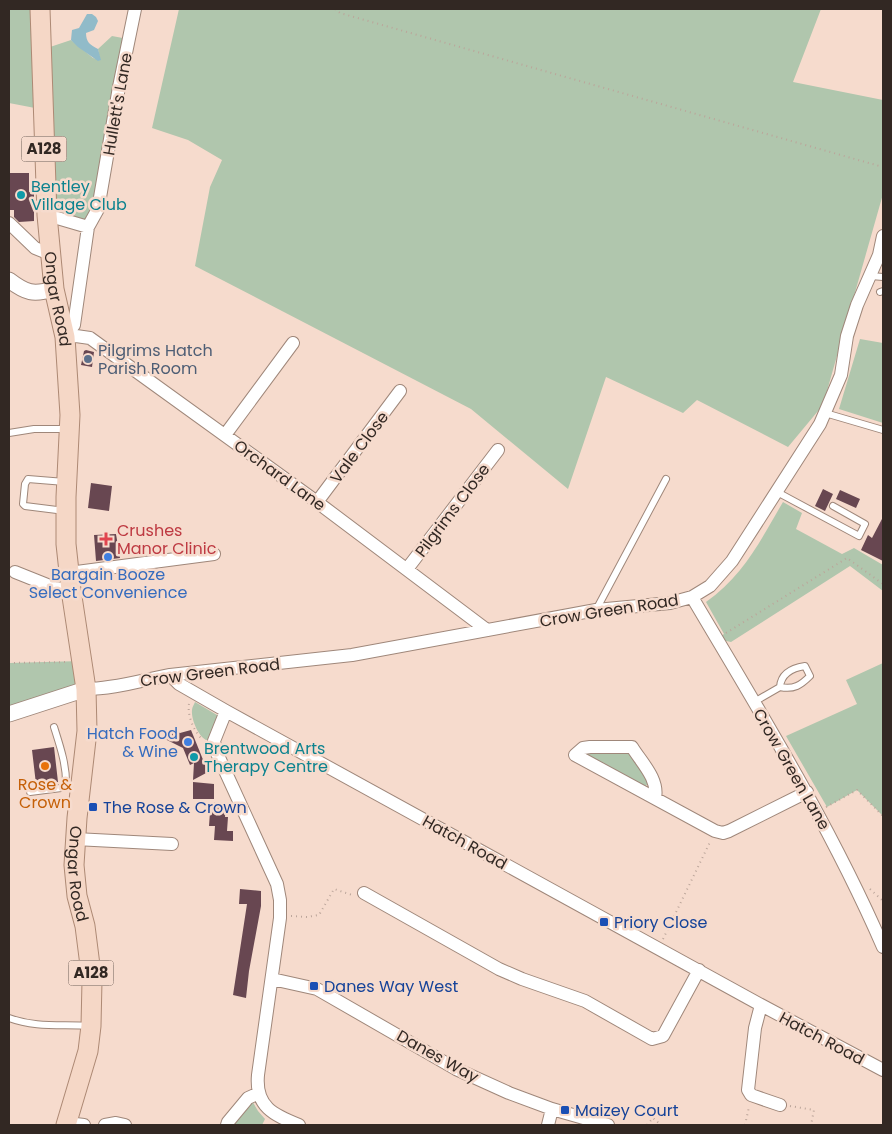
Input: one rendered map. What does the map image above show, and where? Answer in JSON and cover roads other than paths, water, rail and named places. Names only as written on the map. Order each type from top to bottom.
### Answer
[{"type":"main road","name":"Ongar Road","points":[[40,9],[46,215],[54,289],[65,337],[71,429],[66,511],[70,581],[86,689],[87,732],[74,788],[74,865],[77,896],[85,926],[92,982],[91,1026],[88,1051],[72,1124]]},
{"type":"street","name":"Hullett's Lane","points":[[65,337],[74,325],[88,227],[98,209],[119,87],[135,9]]},
{"type":"street","points":[[46,215],[88,227]]},
{"type":"street","points":[[9,223],[35,248],[50,254]]},
{"type":"street","name":"Crow Green Road","points":[[86,689],[108,688],[170,675],[352,654],[596,610],[670,603],[692,596],[710,586],[732,561],[820,424],[842,375],[845,344],[857,305],[877,277],[883,236]]},
{"type":"street","points":[[9,280],[21,289],[30,292],[40,293],[54,289]]},
{"type":"street","name":"Orchard Lane","points":[[65,337],[90,338],[317,502],[487,630]]},
{"type":"street","points":[[225,435],[293,343]]},
{"type":"street","name":"Vale Close","points":[[317,502],[400,391]]},
{"type":"street","name":"Pilgrims Close","points":[[407,569],[498,450]]},
{"type":"street","points":[[15,572],[56,588],[70,581],[214,554]]},
{"type":"street","name":"Crow Green Lane","points":[[692,596],[818,812],[842,858],[883,947]]},
{"type":"street","name":"Hatch Road","points":[[170,675],[179,684],[226,712],[883,1070]]},
{"type":"street","points":[[9,714],[86,689]]},
{"type":"street","points":[[226,712],[214,741],[216,751],[277,884],[280,915],[258,1075],[259,1093],[269,1110],[299,1125]]},
{"type":"street","points":[[655,798],[656,791],[653,779],[632,747],[590,746],[583,748],[575,755],[716,831],[723,833],[807,792]]},
{"type":"street","points":[[75,839],[172,844]]},
{"type":"street","points":[[364,892],[476,957],[522,979],[585,1001],[652,1040],[663,1036],[699,970]]},
{"type":"street","name":"Danes Way","points":[[272,979],[317,989],[456,1069],[509,1093],[552,1109],[608,1125]]},
{"type":"street","name":"Hatch Road","points":[[761,1005],[755,1028],[748,1090],[752,1095],[780,1105]]},
{"type":"street","points":[[227,1125],[230,1118],[248,1098],[259,1093]]},
{"type":"street","points":[[548,1125],[552,1109]]},
{"type":"street","points":[[105,1125],[116,1122],[125,1125]]},
{"type":"lane","points":[[825,413],[883,430]]},
{"type":"lane","points":[[9,433],[34,429],[71,429]]},
{"type":"lane","points":[[596,610],[666,479]]},
{"type":"lane","points":[[66,511],[25,506],[23,504],[25,484],[28,480],[67,482]]},
{"type":"lane","points":[[777,492],[859,536],[865,524],[834,506]]},
{"type":"lane","points":[[754,702],[780,687],[789,689],[803,683],[810,676],[805,666],[794,668],[784,675],[780,687]]},
{"type":"lane","points":[[30,792],[74,788],[65,770],[61,747],[54,727]]},
{"type":"lane","points":[[9,1018],[34,1025],[91,1026]]},
{"type":"water","points":[[87,14],[92,14],[98,21],[94,30],[86,33],[89,43],[98,49],[101,60],[98,61],[71,40],[72,30],[79,28]]},
{"type":"place","name":"Bentley Village Club","points":[[21,195]]},
{"type":"place","name":"Pilgrims Hatch Parish Room","points":[[88,359]]},
{"type":"place","name":"Crushes Manor Clinic","points":[[106,539]]},
{"type":"place","name":"Bargain Booze Select Convenience","points":[[108,557]]},
{"type":"place","name":"Hatch Food & Wine","points":[[188,742]]},
{"type":"place","name":"Brentwood Arts Therapy Centre","points":[[194,757]]},
{"type":"place","name":"Rose & Crown","points":[[45,766]]},
{"type":"place","name":"The Rose & Crown","points":[[93,807]]},
{"type":"place","name":"Priory Close","points":[[604,922]]},
{"type":"place","name":"Danes Way West","points":[[314,986]]},
{"type":"place","name":"Maizey Court","points":[[565,1110]]}]
